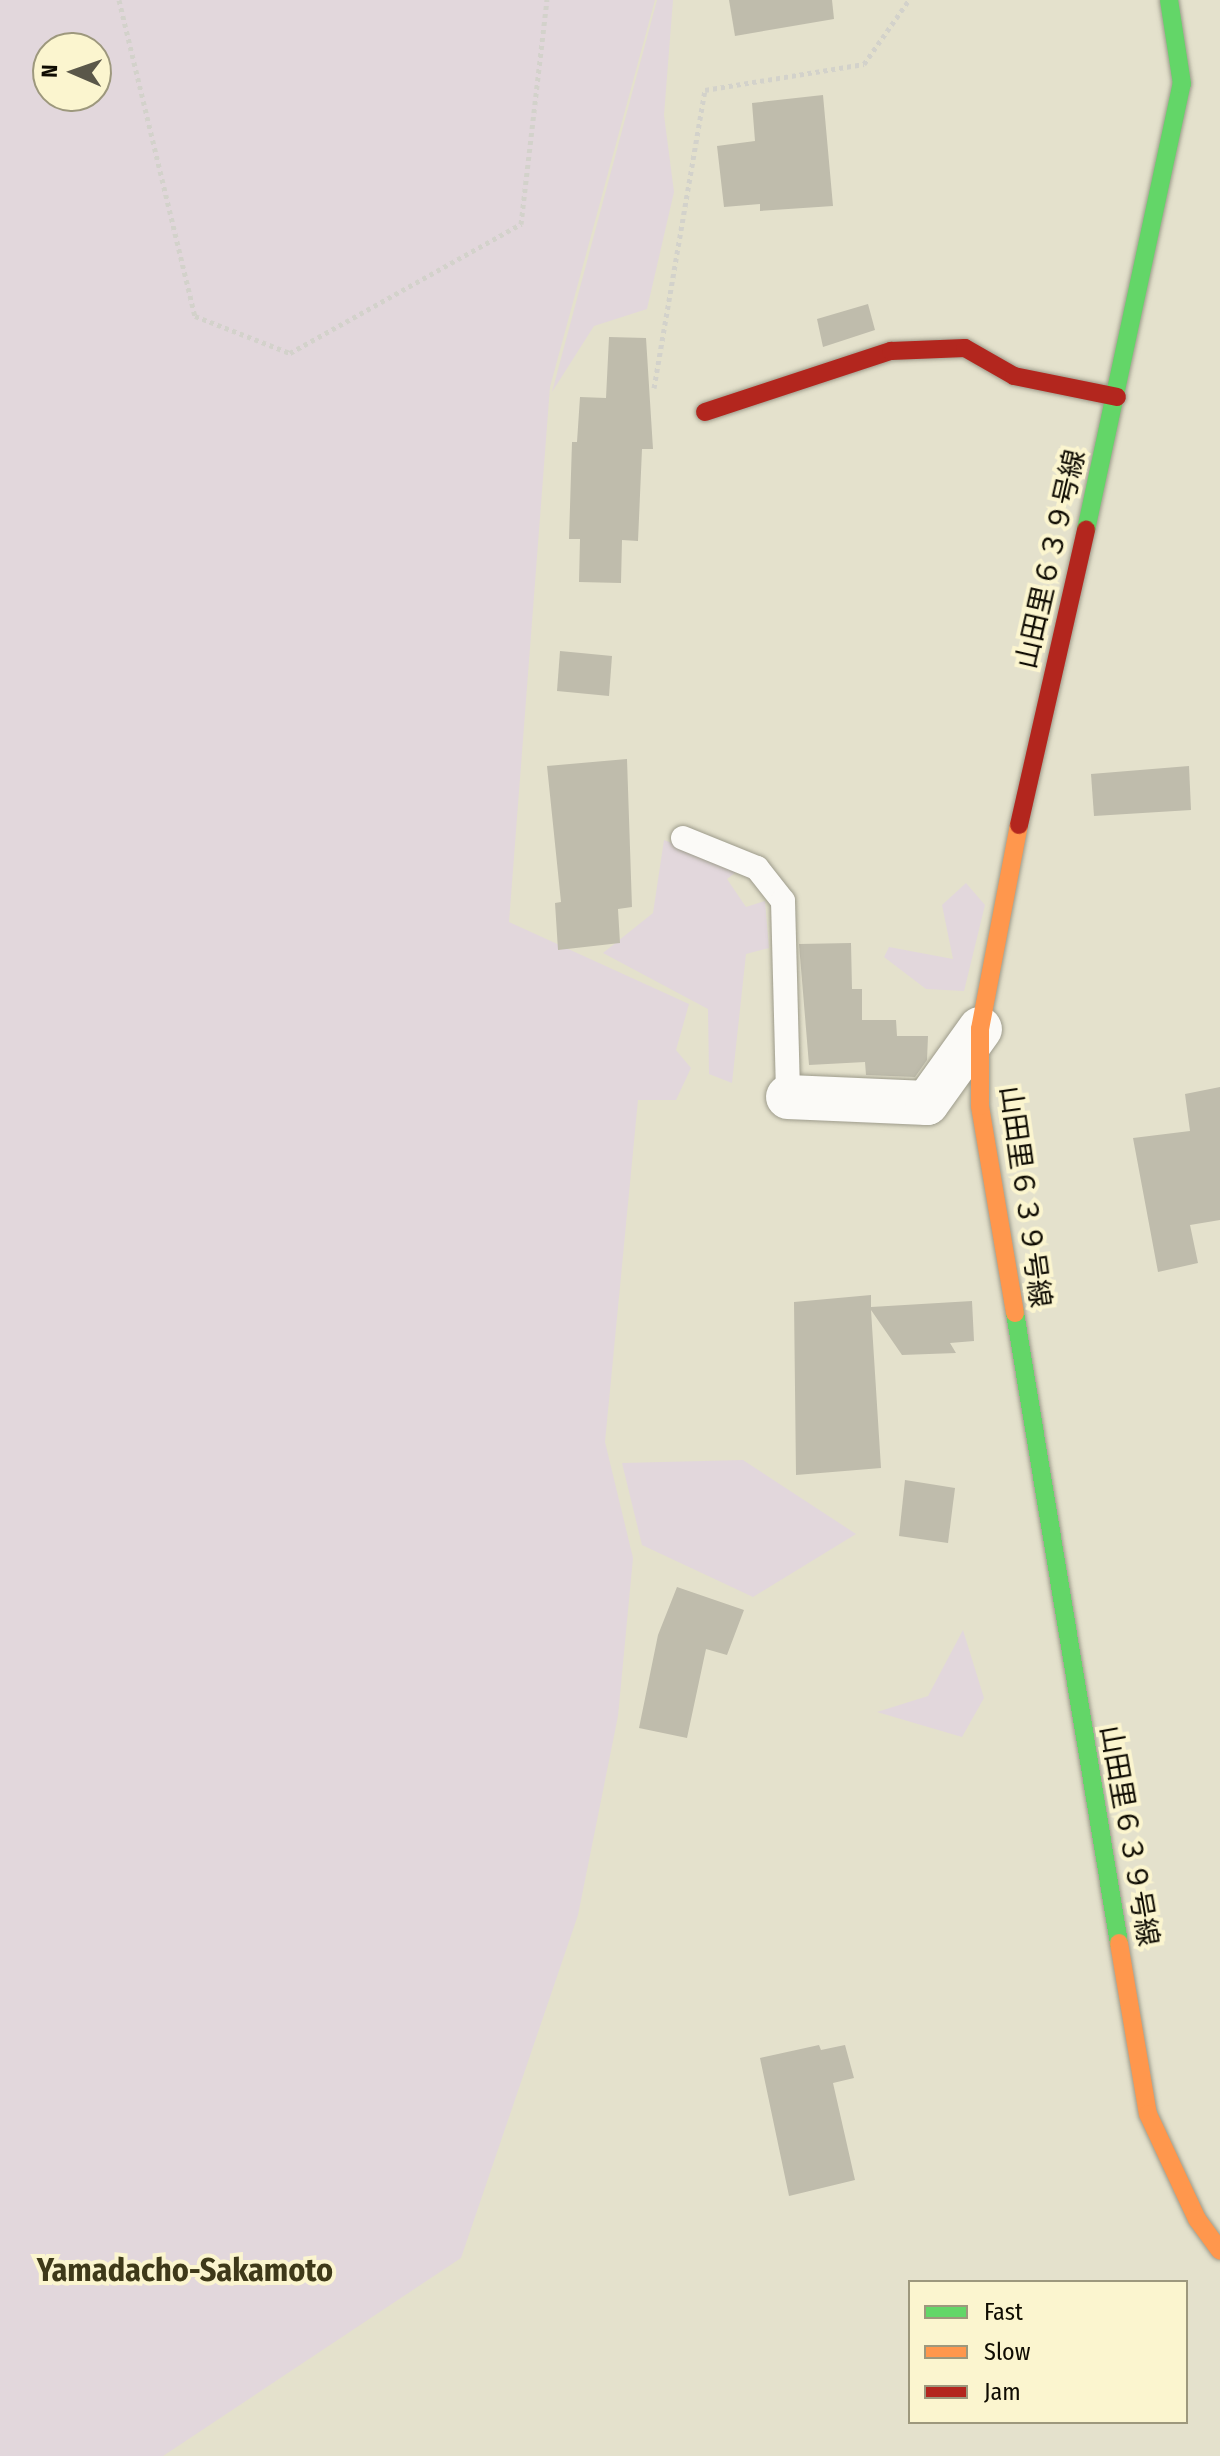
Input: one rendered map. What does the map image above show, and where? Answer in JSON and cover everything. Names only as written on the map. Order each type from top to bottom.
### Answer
[{"type":"street","name":"山田里６３９号線","points":[[1169,0],[1182,84],[1117,397],[1031,762],[980,1029],[980,1106],[1148,2114],[1197,2219],[1220,2251]]},
{"type":"street","points":[[705,412],[891,351],[936,349],[965,348],[1014,376],[1117,397]]},
{"type":"street","points":[[788,1097],[927,1103],[980,1029]]},
{"type":"lane","points":[[683,838],[757,868],[783,901],[788,1097]]},
{"type":"path","points":[[119,0],[195,316],[290,353],[521,224],[547,0]]},
{"type":"path","points":[[654,388],[705,90],[864,64],[909,0]]},
{"type":"shaded area","points":[[0,0],[655,0],[550,387],[509,922],[689,1004],[676,1050],[691,1068],[676,1100],[638,1100],[605,1442],[633,1558],[618,1716],[578,1915],[461,2258],[163,2456],[0,2456]]},
{"type":"shaded area","points":[[657,0],[673,0],[664,115],[674,192],[647,309],[594,326],[552,392]]},
{"type":"shaded area","points":[[664,840],[740,869],[727,879],[746,907],[765,901],[769,948],[746,954],[732,1083],[709,1074],[708,1009],[603,953],[653,913]]},
{"type":"shaded area","points":[[966,883],[985,905],[964,991],[926,989],[884,957],[889,947],[953,959],[942,905]]},
{"type":"shaded area","points":[[743,1460],[856,1534],[753,1597],[642,1545],[622,1463]]},
{"type":"shaded area","points":[[963,1630],[984,1698],[962,1737],[877,1712],[928,1696]]},
{"type":"building","points":[[729,0],[832,0],[834,19],[735,36]]},
{"type":"building","points":[[823,95],[833,206],[760,211],[760,204],[724,207],[717,146],[755,141],[752,103]]},
{"type":"building","points":[[868,304],[875,330],[823,347],[817,319]]},
{"type":"building","points":[[609,337],[646,338],[653,449],[642,449],[638,541],[622,540],[621,583],[579,582],[580,539],[569,539],[572,442],[577,442],[580,397],[606,398]]},
{"type":"building","points":[[560,651],[612,656],[609,696],[557,691]]},
{"type":"building","points":[[627,759],[632,907],[618,909],[620,943],[558,950],[555,903],[561,902],[547,766]]},
{"type":"building","points":[[1189,766],[1191,810],[1094,816],[1091,774]]},
{"type":"building","points":[[851,943],[852,989],[862,989],[862,1020],[896,1020],[897,1036],[928,1036],[927,1060],[915,1077],[866,1075],[865,1062],[809,1065],[799,944]]},
{"type":"building","points":[[1220,1087],[1220,1220],[1190,1225],[1198,1263],[1158,1272],[1133,1138],[1190,1131],[1185,1094]]},
{"type":"building","points":[[871,1295],[871,1307],[972,1301],[974,1341],[950,1343],[956,1353],[902,1355],[871,1310],[881,1468],[796,1475],[794,1302]]},
{"type":"building","points":[[905,1480],[955,1488],[948,1543],[899,1536]]},
{"type":"building","points":[[677,1587],[744,1610],[727,1655],[706,1649],[687,1738],[639,1728],[658,1635]]},
{"type":"building","points":[[819,2045],[821,2050],[845,2045],[854,2078],[833,2083],[855,2180],[789,2196],[760,2058]]},
{"type":"traffic: fast","points":[[1086,530],[1182,84],[1169,0]]},
{"type":"traffic: fast","points":[[1015,1313],[1119,1943]]},
{"type":"traffic: slow","points":[[1015,1313],[980,1106],[980,1029],[1019,825]]},
{"type":"traffic: slow","points":[[1119,1943],[1148,2114],[1197,2219],[1220,2251]]},
{"type":"traffic: jam","points":[[705,412],[891,351],[965,348],[1014,376],[1117,397]]},
{"type":"traffic: jam","points":[[1019,825],[1086,530]]},
{"type":"district","name":"Yamadacho-Sakamoto","points":[[185,2270]]}]
